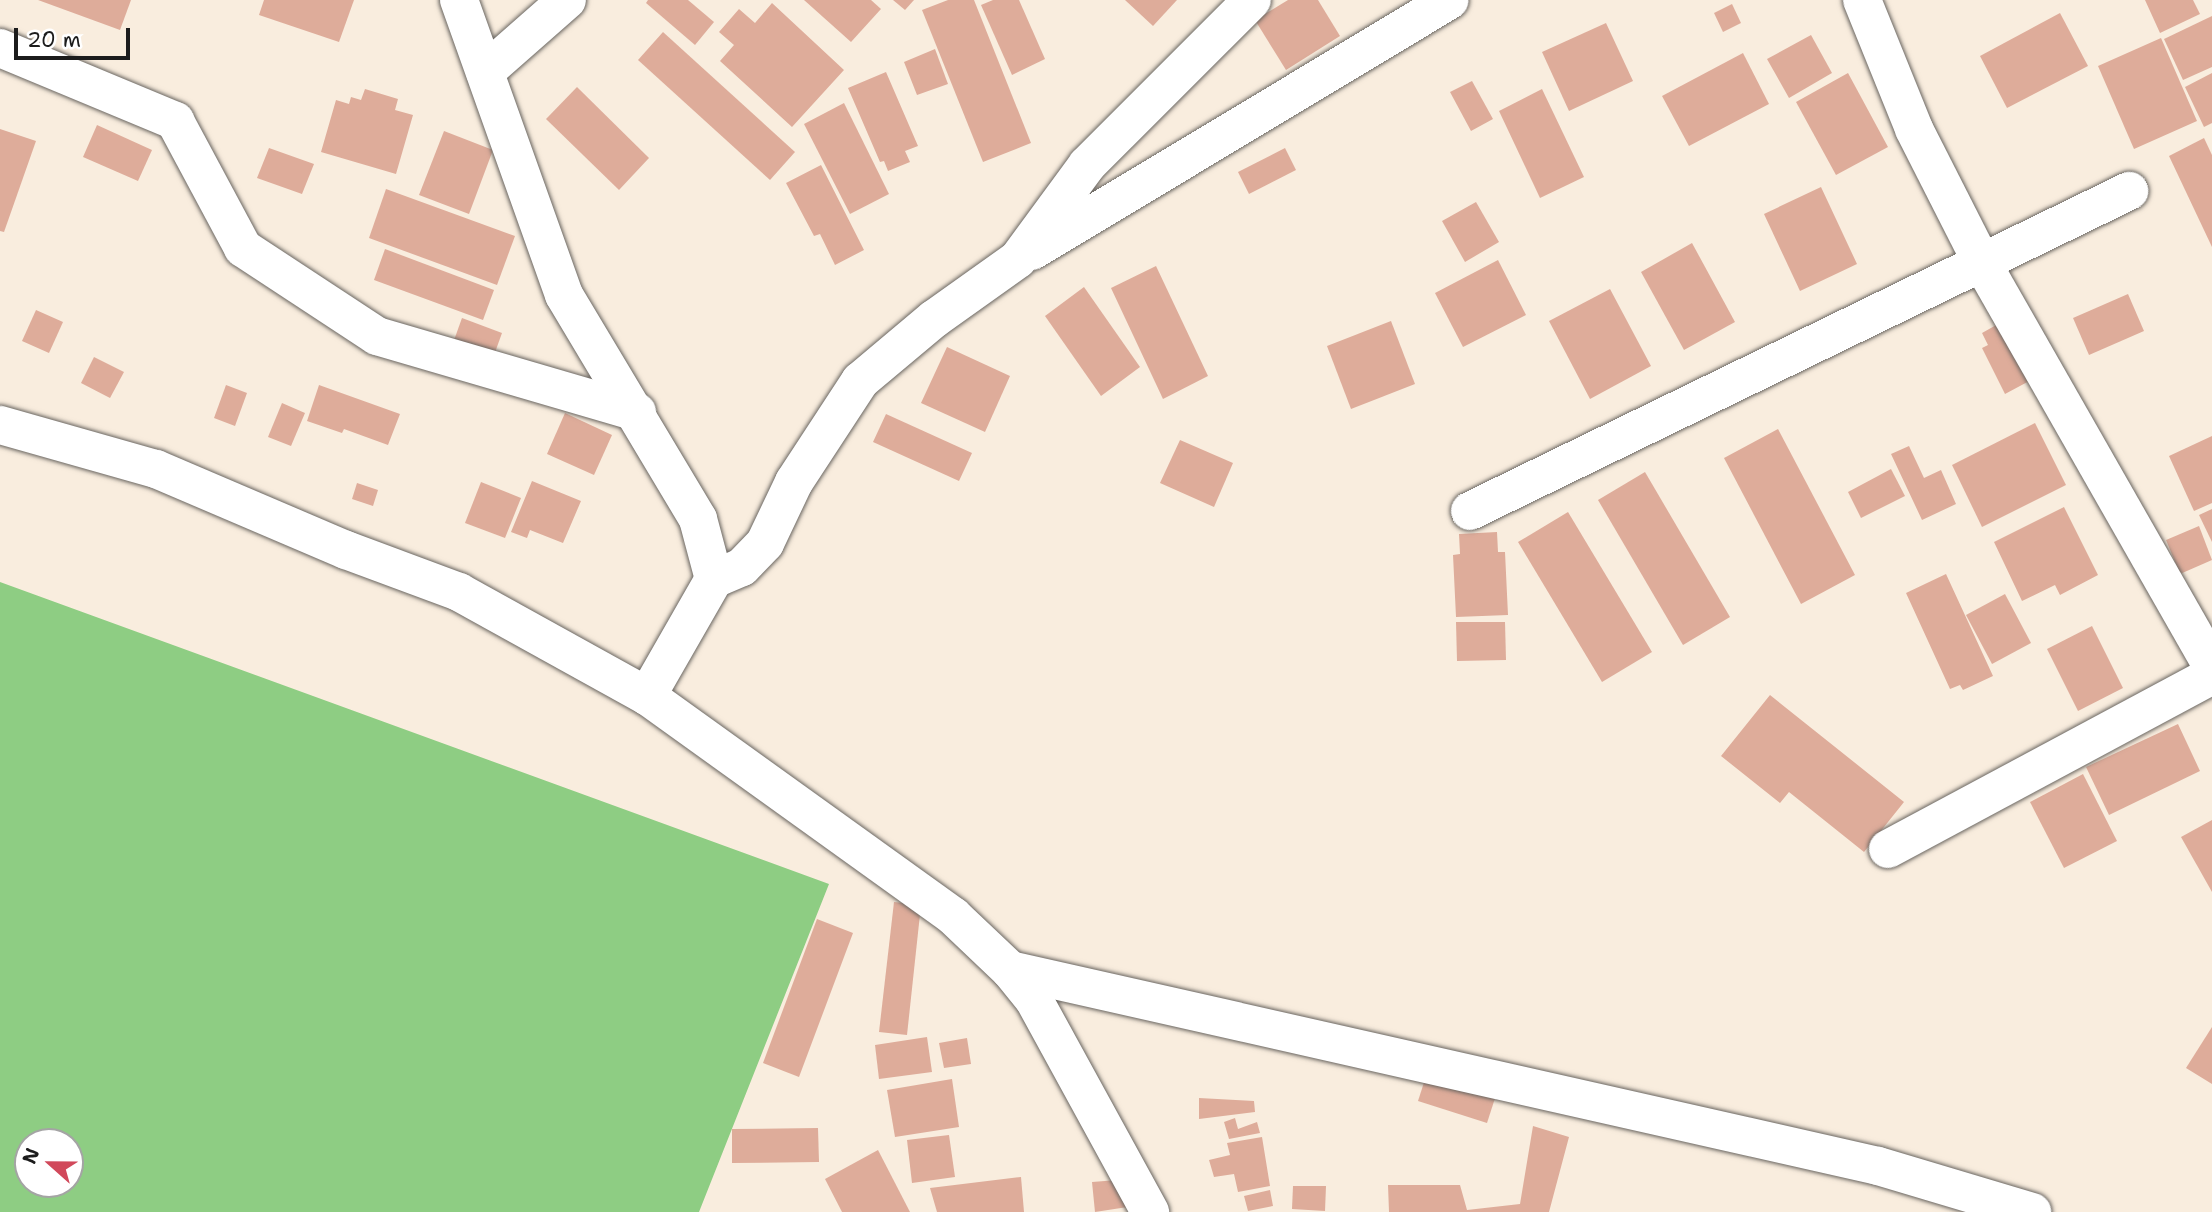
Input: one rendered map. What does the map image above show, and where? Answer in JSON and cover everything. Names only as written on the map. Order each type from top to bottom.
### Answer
[{"type":"street","points":[[459,0],[564,295],[698,519],[714,579]]},
{"type":"street","points":[[485,72],[567,0]]},
{"type":"street","points":[[1018,259],[1087,165],[1252,0]]},
{"type":"street","points":[[647,696],[714,579],[742,567],[765,543],[794,482],[860,381],[934,319],[1018,259],[1449,0]]},
{"type":"street","points":[[1862,0],[1914,129],[1982,263],[2212,667]]},
{"type":"street","points":[[0,48],[175,121],[243,248],[377,336],[636,412]]},
{"type":"street","points":[[1470,511],[2129,191]]},
{"type":"street","points":[[0,425],[156,469],[346,551],[458,592],[647,696],[953,916],[1010,970],[1033,998],[1150,1212]]},
{"type":"street","points":[[1888,849],[2212,676]]},
{"type":"street","points":[[1010,970],[1878,1166],[2032,1212]]},
{"type":"green space","points":[[0,582],[829,884],[699,1212],[0,1212]]},
{"type":"building","points":[[38,0],[131,0],[120,30]]},
{"type":"building","points":[[264,0],[354,0],[339,42],[259,15]]},
{"type":"building","points":[[648,0],[688,0],[714,22],[695,45],[646,3]]},
{"type":"building","points":[[804,0],[871,0],[881,9],[851,42]]},
{"type":"building","points":[[893,0],[914,0],[905,10]]},
{"type":"building","points":[[948,0],[974,0],[1031,143],[983,162],[922,10]]},
{"type":"building","points":[[993,0],[1019,0],[1045,59],[1012,75],[981,5]]},
{"type":"building","points":[[1125,0],[1177,0],[1153,26]]},
{"type":"building","points":[[1288,0],[1318,0],[1340,36],[1286,70],[1255,20]]},
{"type":"building","points":[[2145,0],[2193,0],[2200,14],[2160,33]]},
{"type":"building","points":[[772,3],[844,70],[792,127],[720,61],[734,45],[719,32],[739,9],[755,23]]},
{"type":"building","points":[[1732,4],[1741,23],[1723,32],[1714,13]]},
{"type":"building","points":[[2060,13],[2088,66],[2007,108],[1980,56]]},
{"type":"building","points":[[2212,16],[2212,67],[2183,80],[2164,39]]},
{"type":"building","points":[[1606,23],[1633,81],[1569,111],[1542,52]]},
{"type":"building","points":[[663,32],[795,152],[770,180],[638,60]]},
{"type":"building","points":[[1811,35],[1832,73],[1789,98],[1767,59]]},
{"type":"building","points":[[2161,38],[2197,121],[2134,149],[2098,66]]},
{"type":"building","points":[[935,49],[948,84],[917,95],[904,62]]},
{"type":"building","points":[[1743,53],[1769,104],[1689,146],[1662,96]]},
{"type":"building","points":[[886,72],[918,146],[905,151],[910,162],[888,171],[884,161],[880,162],[848,88]]},
{"type":"building","points":[[1848,73],[1888,147],[1836,175],[1796,102]]},
{"type":"building","points":[[2212,73],[2212,123],[2204,127],[2185,87]]},
{"type":"building","points":[[1472,81],[1493,119],[1471,131],[1450,92]]},
{"type":"building","points":[[577,87],[649,158],[619,190],[546,119]]},
{"type":"building","points":[[365,89],[398,99],[395,110],[413,115],[396,174],[321,152],[336,100],[349,104],[351,97],[361,100]]},
{"type":"building","points":[[1542,89],[1584,177],[1540,198],[1499,111]]},
{"type":"building","points":[[844,103],[889,194],[850,214],[804,124]]},
{"type":"building","points":[[97,125],[152,150],[138,181],[83,157]]},
{"type":"building","points":[[0,129],[36,141],[4,232],[0,231]]},
{"type":"building","points":[[444,131],[493,150],[469,214],[419,195]]},
{"type":"building","points":[[2204,138],[2212,155],[2212,247],[2169,156]]},
{"type":"building","points":[[269,148],[314,164],[302,194],[257,178]]},
{"type":"building","points":[[1285,148],[1296,170],[1249,194],[1238,172]]},
{"type":"building","points":[[821,165],[864,250],[835,265],[820,234],[814,236],[786,183]]},
{"type":"building","points":[[1821,187],[1857,264],[1800,291],[1764,214]]},
{"type":"building","points":[[386,189],[515,236],[497,285],[369,238]]},
{"type":"building","points":[[1476,202],[1499,242],[1465,262],[1442,221]]},
{"type":"building","points":[[1692,243],[1735,322],[1684,350],[1641,272]]},
{"type":"building","points":[[385,249],[494,290],[483,320],[374,280]]},
{"type":"building","points":[[1498,260],[1526,315],[1463,347],[1435,293]]},
{"type":"building","points":[[1156,266],[1208,376],[1163,399],[1111,288]]},
{"type":"building","points":[[1084,287],[1140,367],[1101,396],[1045,316]]},
{"type":"building","points":[[1610,289],[1651,366],[1590,399],[1549,321]]},
{"type":"building","points":[[2128,294],[2144,331],[2089,355],[2073,318]]},
{"type":"building","points":[[36,310],[63,322],[49,353],[22,341]]},
{"type":"building","points":[[462,318],[502,333],[493,358],[453,343]]},
{"type":"building","points":[[2007,319],[2037,377],[2005,394],[1982,348],[1988,345],[1982,333]]},
{"type":"building","points":[[1391,321],[1415,384],[1351,409],[1327,346]]},
{"type":"building","points":[[947,347],[1010,376],[985,432],[921,403]]},
{"type":"building","points":[[94,357],[124,372],[110,398],[81,383]]},
{"type":"building","points":[[226,385],[247,393],[235,426],[214,418]]},
{"type":"building","points":[[319,385],[400,414],[388,445],[344,429],[342,433],[307,421]]},
{"type":"building","points":[[282,403],[305,413],[291,446],[268,437]]},
{"type":"building","points":[[565,413],[612,435],[594,475],[547,454]]},
{"type":"building","points":[[886,414],[972,453],[959,481],[873,442]]},
{"type":"building","points":[[2035,423],[2066,485],[1982,527],[1952,465]]},
{"type":"building","points":[[1778,429],[1855,575],[1801,604],[1724,458]]},
{"type":"building","points":[[2212,436],[2212,503],[2194,511],[2169,456]]},
{"type":"building","points":[[1180,440],[1233,463],[1214,507],[1160,483]]},
{"type":"building","points":[[1909,446],[1924,478],[1941,470],[1956,504],[1922,520],[1891,454]]},
{"type":"building","points":[[1891,469],[1905,496],[1861,518],[1848,492]]},
{"type":"building","points":[[1645,472],[1730,617],[1683,645],[1598,500]]},
{"type":"building","points":[[532,481],[581,501],[563,543],[530,530],[527,538],[511,532]]},
{"type":"building","points":[[481,482],[521,498],[505,538],[465,523]]},
{"type":"building","points":[[357,483],[378,490],[373,506],[352,499]]},
{"type":"building","points":[[2064,507],[2098,575],[2060,595],[2055,585],[2022,601],[1994,542]]},
{"type":"building","points":[[2212,509],[2212,542],[2199,515]]},
{"type":"building","points":[[1568,512],[1652,652],[1602,682],[1518,542]]},
{"type":"building","points":[[2199,526],[2212,560],[2180,574],[2166,540]]},
{"type":"building","points":[[1497,532],[1498,552],[1505,552],[1508,615],[1456,617],[1453,555],[1460,554],[1459,534]]},
{"type":"building","points":[[1946,574],[1993,676],[1963,690],[1960,685],[1950,689],[1906,593]]},
{"type":"building","points":[[2005,594],[2031,643],[1992,664],[1966,615]]},
{"type":"building","points":[[1456,622],[1505,622],[1506,660],[1457,661]]},
{"type":"building","points":[[2092,626],[2123,688],[2078,711],[2047,649]]},
{"type":"building","points":[[1770,695],[1904,802],[1864,852],[1789,792],[1780,803],[1721,756]]},
{"type":"building","points":[[2178,724],[2200,771],[2109,815],[2086,767]]},
{"type":"building","points":[[2083,774],[2117,841],[2064,868],[2030,802]]},
{"type":"building","points":[[2212,820],[2212,892],[2181,837]]},
{"type":"building","points":[[894,902],[921,905],[907,1035],[879,1032]]},
{"type":"building","points":[[817,919],[853,933],[799,1077],[763,1063]]},
{"type":"building","points":[[2212,1027],[2212,1084],[2186,1068]]},
{"type":"building","points":[[927,1037],[932,1072],[879,1079],[875,1045]]},
{"type":"building","points":[[967,1038],[971,1064],[944,1068],[939,1043]]},
{"type":"building","points":[[1428,1070],[1497,1092],[1487,1123],[1418,1101]]},
{"type":"building","points":[[952,1079],[959,1127],[895,1137],[887,1090]]},
{"type":"building","points":[[1199,1098],[1254,1101],[1255,1112],[1199,1119]]},
{"type":"building","points":[[1235,1118],[1238,1129],[1257,1122],[1260,1133],[1229,1139],[1224,1122]]},
{"type":"building","points":[[1533,1126],[1569,1137],[1549,1212],[1389,1212],[1388,1185],[1460,1185],[1467,1210],[1520,1204]]},
{"type":"building","points":[[818,1128],[819,1162],[732,1163],[732,1129]]},
{"type":"building","points":[[949,1135],[955,1177],[912,1183],[907,1140]]},
{"type":"building","points":[[1262,1137],[1270,1186],[1238,1192],[1234,1174],[1214,1177],[1209,1160],[1230,1155],[1227,1143]]},
{"type":"building","points":[[878,1150],[910,1212],[842,1212],[825,1179]]},
{"type":"building","points":[[1021,1177],[1024,1212],[937,1212],[930,1188]]},
{"type":"building","points":[[1130,1179],[1134,1206],[1095,1212],[1092,1182]]},
{"type":"building","points":[[1293,1186],[1326,1186],[1325,1211],[1292,1209]]},
{"type":"building","points":[[1270,1190],[1273,1206],[1248,1211],[1244,1196]]}]
